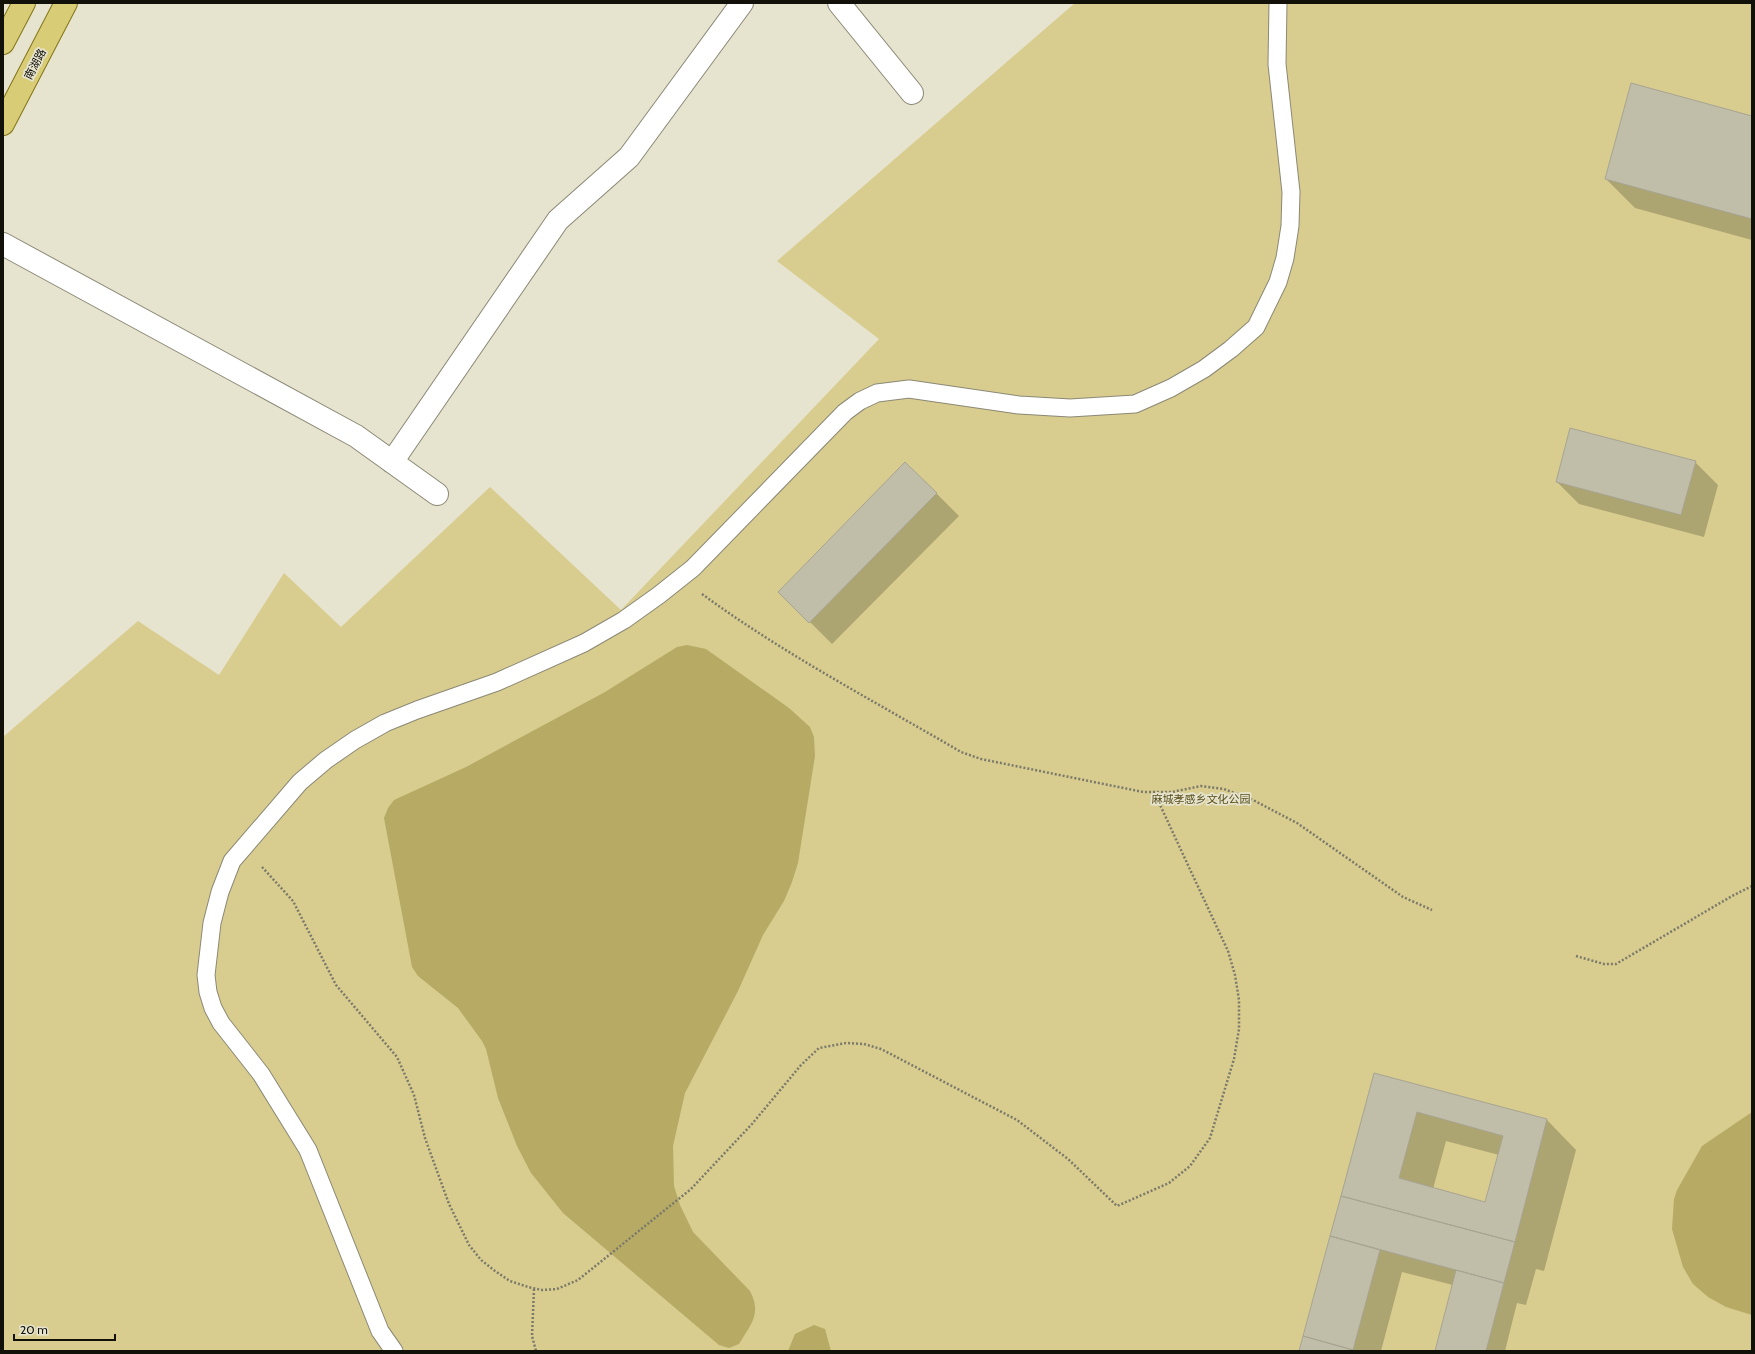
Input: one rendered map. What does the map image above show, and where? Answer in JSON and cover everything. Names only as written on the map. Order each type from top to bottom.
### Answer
[{"type":"main road","points":[[3,43],[24,3]]},
{"type":"main road","name":"南湖路","points":[[3,124],[66,3]]},
{"type":"street","points":[[392,462],[558,220],[629,157],[742,3]]},
{"type":"street","points":[[839,3],[912,93]]},
{"type":"street","points":[[3,244],[356,436],[437,494]]},
{"type":"lane","points":[[394,1351],[380,1331],[308,1150],[261,1074],[221,1023],[213,1008],[208,992],[206,975],[212,923],[220,892],[232,861],[300,782],[326,760],[355,740],[385,723],[417,710],[497,682],[584,643],[624,620],[693,568],[845,412],[860,401],[877,393],[910,388],[1019,405],[1070,408],[1135,404],[1171,388],[1204,369],[1231,349],[1256,327],[1278,282],[1285,258],[1290,226],[1291,192],[1276,64],[1278,3]]},
{"type":"path","points":[[681,578],[737,620],[801,660],[961,752],[981,759],[1143,792],[1172,792],[1201,786],[1224,790],[1253,800],[1296,823],[1403,897],[1432,910]]},
{"type":"path","points":[[244,847],[293,901],[336,985],[397,1057],[414,1096],[425,1138],[449,1204],[469,1245],[481,1260],[495,1272],[510,1281],[534,1289],[542,1290],[557,1289],[578,1280],[691,1189],[752,1124],[802,1065],[819,1048],[846,1043],[864,1044],[881,1049],[1017,1120],[1068,1159],[1117,1206],[1169,1184],[1190,1166],[1210,1138],[1234,1059],[1239,1029],[1239,1000],[1235,975],[1228,951],[1154,792]]},
{"type":"path","points":[[1576,956],[1604,964],[1616,964],[1732,896],[1752,886]]},
{"type":"path","points":[[534,1289],[532,1336],[536,1351]]},
{"type":"green space","name":"麻城孝感乡文化公园","points":[[1075,3],[1752,3],[1752,1351],[3,1351],[3,737],[138,621],[219,675],[284,573],[341,627],[490,487],[621,610],[879,339],[777,261]]},
{"type":"shaded area","points":[[687,645],[706,649],[789,708],[810,727],[814,737],[815,756],[798,863],[792,882],[784,901],[763,935],[738,991],[685,1093],[673,1146],[674,1186],[680,1205],[693,1232],[750,1291],[755,1306],[754,1319],[751,1325],[739,1344],[729,1348],[719,1345],[563,1213],[531,1173],[517,1146],[498,1098],[486,1049],[482,1041],[458,1008],[418,976],[412,967],[384,818],[388,808],[394,800],[466,767],[605,692],[677,647]]},
{"type":"shaded area","points":[[1752,1112],[1752,1315],[1726,1307],[1708,1297],[1693,1284],[1683,1267],[1672,1229],[1674,1199],[1677,1190],[1702,1146]]},
{"type":"shaded area","points":[[814,1325],[825,1329],[831,1351],[788,1351],[795,1334]]},
{"type":"building","points":[[1631,83],[1752,116],[1752,219],[1605,179]]},
{"type":"building","points":[[1570,428],[1696,461],[1681,515],[1556,482]]},
{"type":"building","points":[[905,462],[937,493],[809,623],[778,592]]},
{"type":"building","points":[[1374,1073],[1547,1119],[1515,1242],[1341,1196]],"holes":[[[1417,1112],[1503,1136],[1485,1202],[1399,1178]]]},
{"type":"building","points":[[1341,1196],[1515,1242],[1504,1283],[1330,1236]]},
{"type":"building","points":[[1330,1236],[1380,1250],[1353,1350],[1303,1336]]},
{"type":"building","points":[[1456,1270],[1504,1283],[1486,1351],[1435,1351]]},
{"type":"building","points":[[1303,1336],[1353,1350],[1358,1351],[1299,1351]]}]
